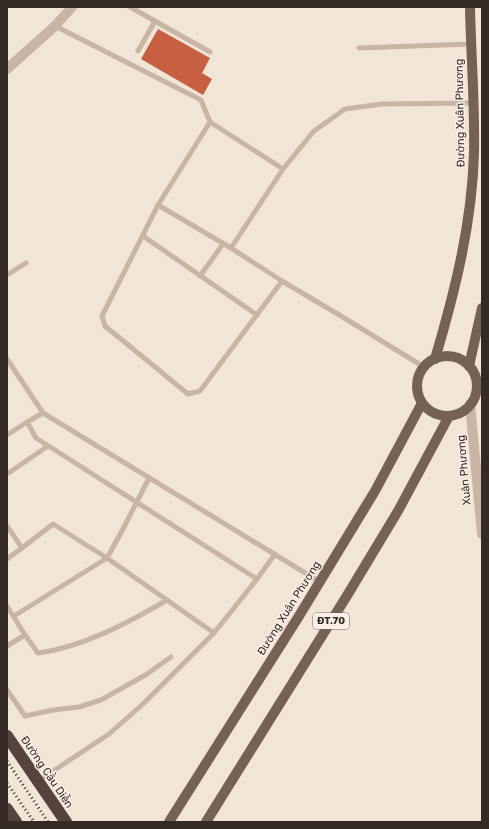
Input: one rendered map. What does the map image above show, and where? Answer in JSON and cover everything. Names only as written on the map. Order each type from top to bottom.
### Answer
[{"type":"highway","name":"Đường Cầu Diễn","points":[[7,736],[37,782],[66,822]]},
{"type":"highway","points":[[7,809],[16,822]]},
{"type":"main road","name":"Đường Xuân Phương","points":[[435,359],[459,273],[469,215],[474,154],[474,103],[470,7]]},
{"type":"main road","points":[[469,366],[482,308]]},
{"type":"main road","points":[[449,356],[458,358],[469,366],[479,380],[474,400],[467,408],[459,413],[449,416],[438,414],[429,410],[422,403],[418,394],[417,385],[419,375],[424,367],[435,359],[449,356]]},
{"type":"main road","name":"Đường Xuân Phương","points":[[169,822],[320,582],[375,491],[422,403]]},
{"type":"main road","name":"ĐT.70","points":[[206,822],[398,511],[449,416]]},
{"type":"street","points":[[7,69],[55,26],[72,7]]},
{"type":"street","name":"Xuân Phương","points":[[470,404],[482,534]]},
{"type":"lane","points":[[130,7],[210,52]]},
{"type":"lane","points":[[138,51],[156,21]]},
{"type":"lane","points":[[55,26],[201,100],[210,122],[284,169]]},
{"type":"lane","points":[[359,48],[471,44]]},
{"type":"lane","points":[[230,248],[284,169],[314,131],[344,109],[382,104],[474,103]]},
{"type":"lane","points":[[210,122],[158,205],[102,316],[105,326],[188,394],[200,391],[282,281]]},
{"type":"lane","points":[[158,205],[424,367]]},
{"type":"lane","points":[[143,236],[257,315]]},
{"type":"lane","points":[[200,276],[223,244]]},
{"type":"lane","points":[[7,275],[26,263]]},
{"type":"lane","points":[[7,359],[42,413],[320,582]]},
{"type":"lane","points":[[7,435],[42,413]]},
{"type":"lane","points":[[27,422],[36,438],[257,578]]},
{"type":"lane","points":[[7,474],[48,446]]},
{"type":"lane","points":[[14,616],[107,558],[149,478]]},
{"type":"lane","points":[[7,559],[53,524],[107,558],[214,634]]},
{"type":"lane","points":[[7,526],[22,548]]},
{"type":"lane","points":[[37,782],[109,734],[143,704],[214,634],[275,554]]},
{"type":"lane","points":[[7,606],[38,653],[51,652],[92,638],[126,623],[167,600]]},
{"type":"lane","points":[[7,646],[26,635]]},
{"type":"lane","points":[[7,690],[25,716],[53,710],[79,707],[107,696],[147,674],[171,657]]},
{"type":"building","points":[[158,29],[210,58],[202,73],[212,79],[203,95],[141,59]]},
{"type":"railway","points":[[7,761],[48,822]]},
{"type":"railway","points":[[7,783],[34,822]]}]
